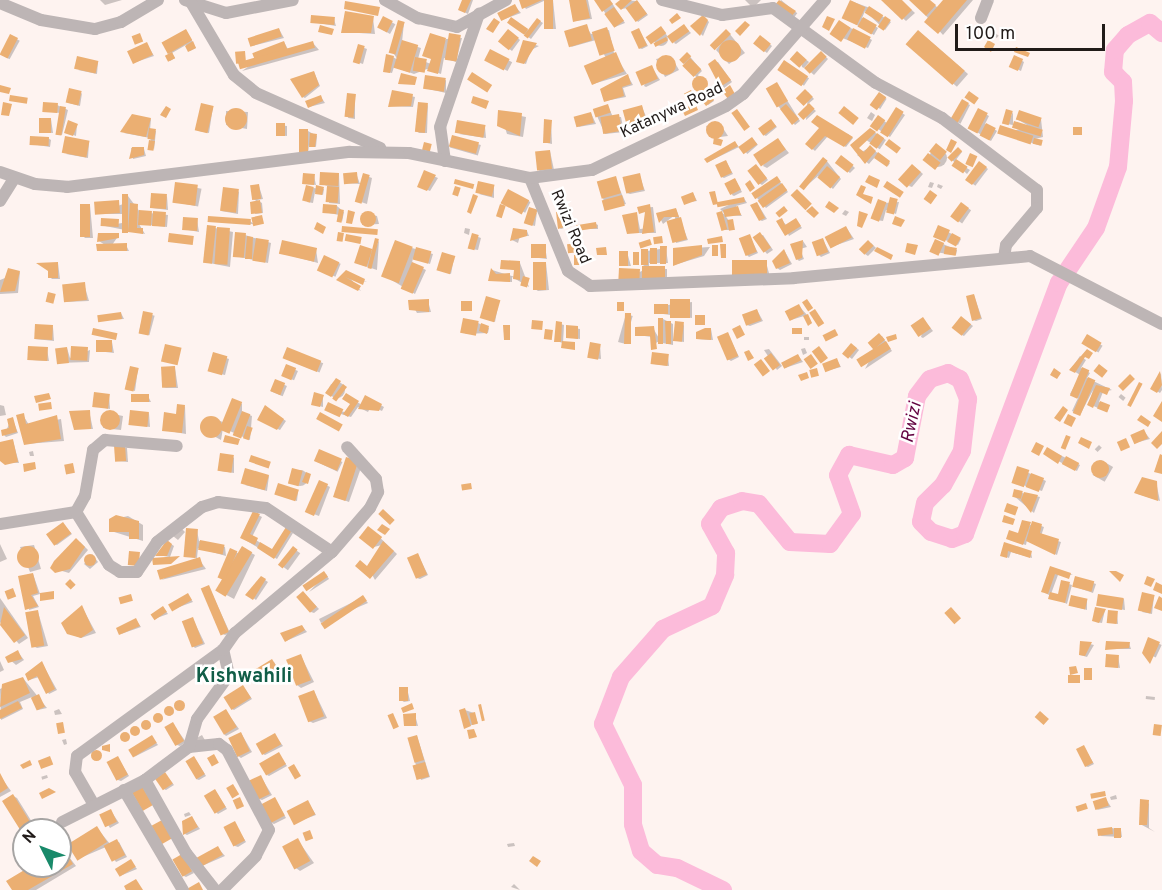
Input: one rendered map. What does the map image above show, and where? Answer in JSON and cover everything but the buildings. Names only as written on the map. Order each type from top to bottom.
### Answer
[{"type":"street","points":[[0,3],[41,20],[94,29],[121,22],[158,0]]},
{"type":"street","points":[[188,2],[251,12],[293,0]]},
{"type":"street","points":[[385,0],[418,18],[457,27],[506,0]]},
{"type":"street","points":[[662,0],[722,15],[773,8],[876,83],[942,118],[1037,190],[1037,208],[1006,244],[1004,257]]},
{"type":"street","name":"Katanywa Road","points":[[530,178],[592,170],[726,106],[802,29],[825,0]]},
{"type":"street","points":[[981,18],[988,0]]},
{"type":"street","points":[[188,2],[234,75],[256,93],[284,110],[387,151]]},
{"type":"street","points":[[445,161],[440,127],[479,14]]},
{"type":"street","name":"Rwizi Road","points":[[0,172],[14,179],[67,187],[387,151],[530,178],[545,205],[568,271],[590,286],[794,278],[1030,256],[1048,263],[1076,281],[1162,324]]},
{"type":"street","points":[[0,201],[14,179]]},
{"type":"street","points":[[177,446],[97,444],[76,512],[109,566],[120,572],[137,572],[157,542],[202,507],[218,502],[266,508],[332,552]]},
{"type":"street","points":[[94,805],[75,772],[77,756],[223,650],[235,633],[332,552],[378,492],[370,469],[347,447]]},
{"type":"street","points":[[0,524],[76,512]]},
{"type":"street","points":[[189,747],[197,719],[229,675],[223,650]]},
{"type":"street","points":[[70,818],[145,780],[189,747],[219,744],[227,750],[269,830],[256,856],[222,890]]},
{"type":"street","points":[[145,780],[186,853],[215,890]]},
{"type":"street","points":[[124,790],[183,890]]},
{"type":"waterway","name":"Rwizi","points":[[723,890],[677,868],[657,865],[641,851],[633,824],[633,785],[603,724],[621,677],[663,629],[712,606],[725,575],[726,553],[710,524],[721,508],[742,501],[759,504],[790,542],[830,544],[852,514],[838,475],[849,455],[893,465],[905,458],[917,396],[930,379],[948,373],[960,379],[968,399],[962,451],[943,485],[925,503],[921,522],[931,532],[952,539],[965,534],[1059,283],[1096,228],[1118,167],[1124,101],[1123,82],[1113,72],[1115,50],[1128,35],[1150,23],[1162,33]]},
{"type":"district","name":"Kishwahili","points":[[244,677]]}]
